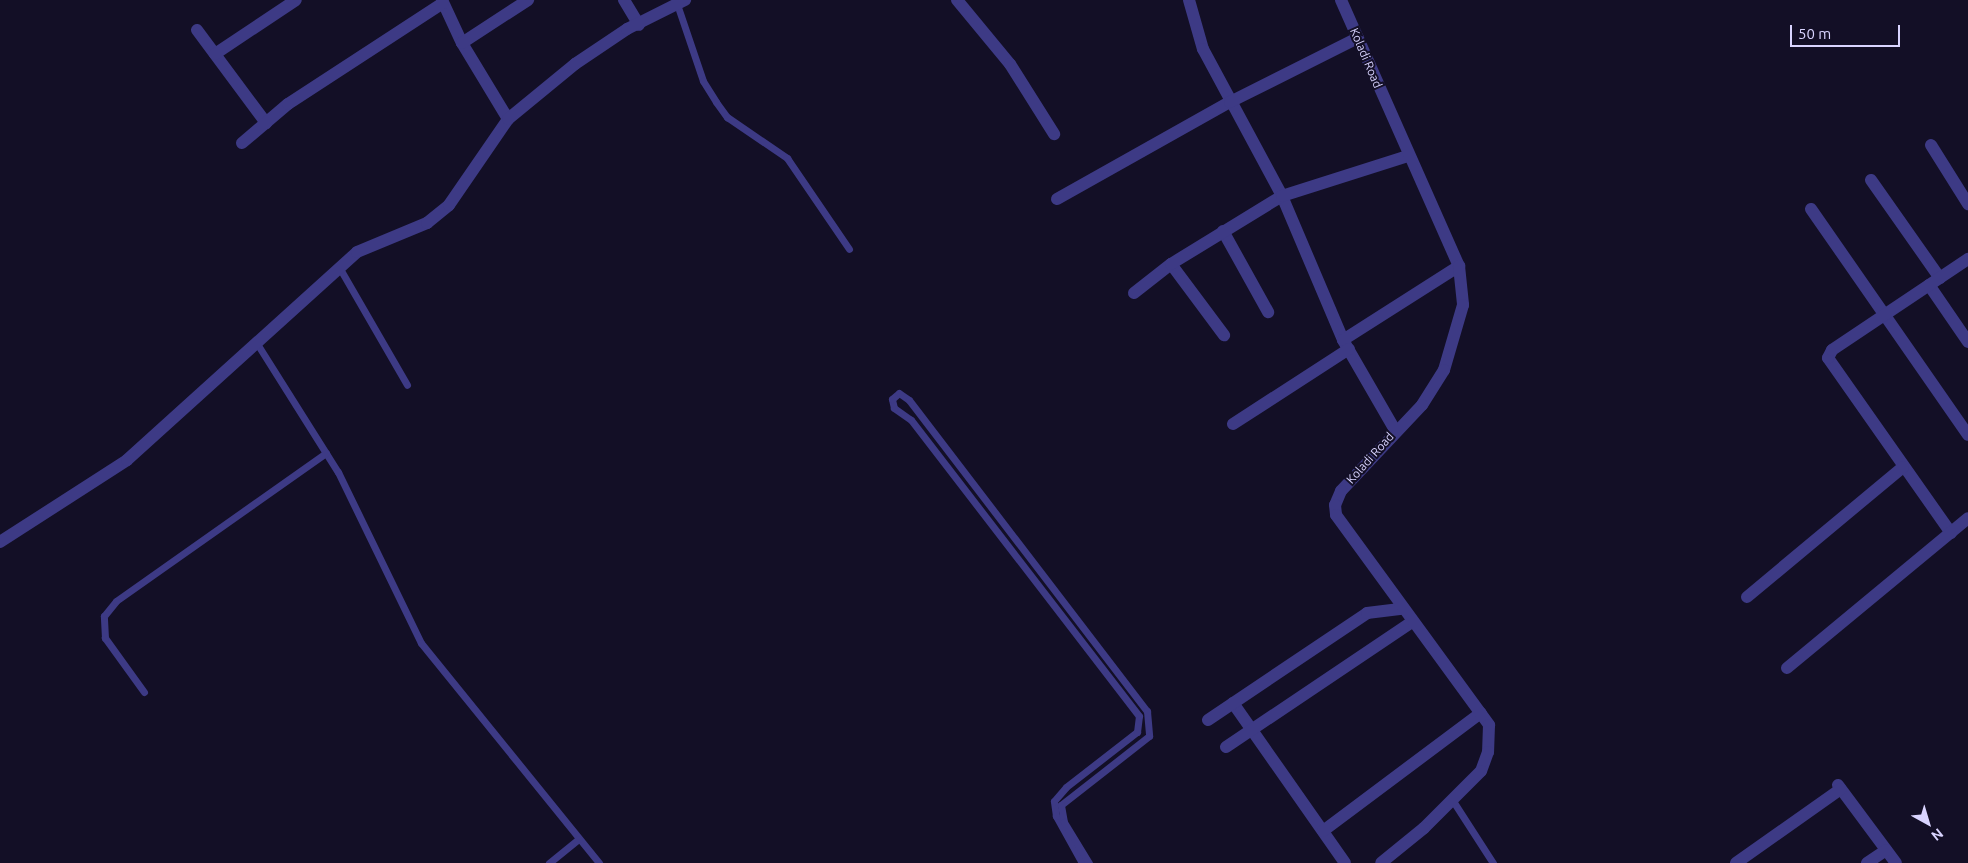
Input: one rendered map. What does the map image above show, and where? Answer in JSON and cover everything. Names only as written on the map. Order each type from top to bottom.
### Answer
[{"type":"street","points":[[214,54],[296,0]]},
{"type":"street","points":[[462,43],[528,0]]},
{"type":"street","points":[[624,0],[640,25]]},
{"type":"street","points":[[957,0],[1010,64],[1054,134]]},
{"type":"street","points":[[1189,0],[1203,49],[1282,196],[1346,344],[1395,430]]},
{"type":"street","name":"Koladi Road","points":[[1341,0],[1408,156],[1459,266],[1463,306],[1444,370],[1422,405],[1395,430],[1341,491],[1335,505],[1343,530],[1489,725],[1488,752],[1481,771],[1453,801],[1381,863]]},
{"type":"street","points":[[242,143],[266,123],[443,1],[462,43],[508,118]]},
{"type":"street","points":[[0,542],[128,460],[357,252],[427,223],[449,205],[508,118],[575,64],[640,25],[682,3]]},
{"type":"street","points":[[197,30],[266,123]]},
{"type":"street","points":[[1057,199],[1230,102],[1358,38]]},
{"type":"street","points":[[1931,145],[1968,204]]},
{"type":"street","points":[[1134,293],[1171,264],[1282,196],[1408,156]]},
{"type":"street","points":[[1871,180],[1935,282],[1968,342]]},
{"type":"street","points":[[1811,209],[1968,435]]},
{"type":"street","points":[[1223,231],[1268,312]]},
{"type":"street","points":[[1950,533],[1828,358],[1832,350],[1968,259]]},
{"type":"street","points":[[1171,264],[1224,335]]},
{"type":"street","points":[[1233,424],[1459,266]]},
{"type":"street","points":[[1747,597],[1903,466]]},
{"type":"street","points":[[1787,668],[1968,518]]},
{"type":"street","points":[[1208,720],[1367,614],[1402,609]]},
{"type":"street","points":[[1226,746],[1412,622]]},
{"type":"street","points":[[1233,703],[1345,863]]},
{"type":"street","points":[[1323,831],[1481,714]]},
{"type":"street","points":[[1736,863],[1839,787],[1896,863]]},
{"type":"street","points":[[1867,863],[1886,850]]},
{"type":"lane","points":[[682,3],[703,81],[716,102],[727,117],[787,158],[849,249]]},
{"type":"lane","points":[[339,267],[407,385]]},
{"type":"lane","points":[[256,342],[326,453],[421,643],[599,863]]},
{"type":"lane","points":[[1082,863],[1056,816],[1054,801],[1066,787],[1137,732],[1140,716],[911,420],[894,408],[892,399],[899,393],[909,400],[1147,711],[1149,736],[1060,805],[1064,822],[1089,863]]},
{"type":"lane","points":[[144,692],[105,638],[104,616],[116,601],[326,453]]},
{"type":"lane","points":[[1453,801],[1494,863]]},
{"type":"lane","points":[[548,863],[579,839]]}]
